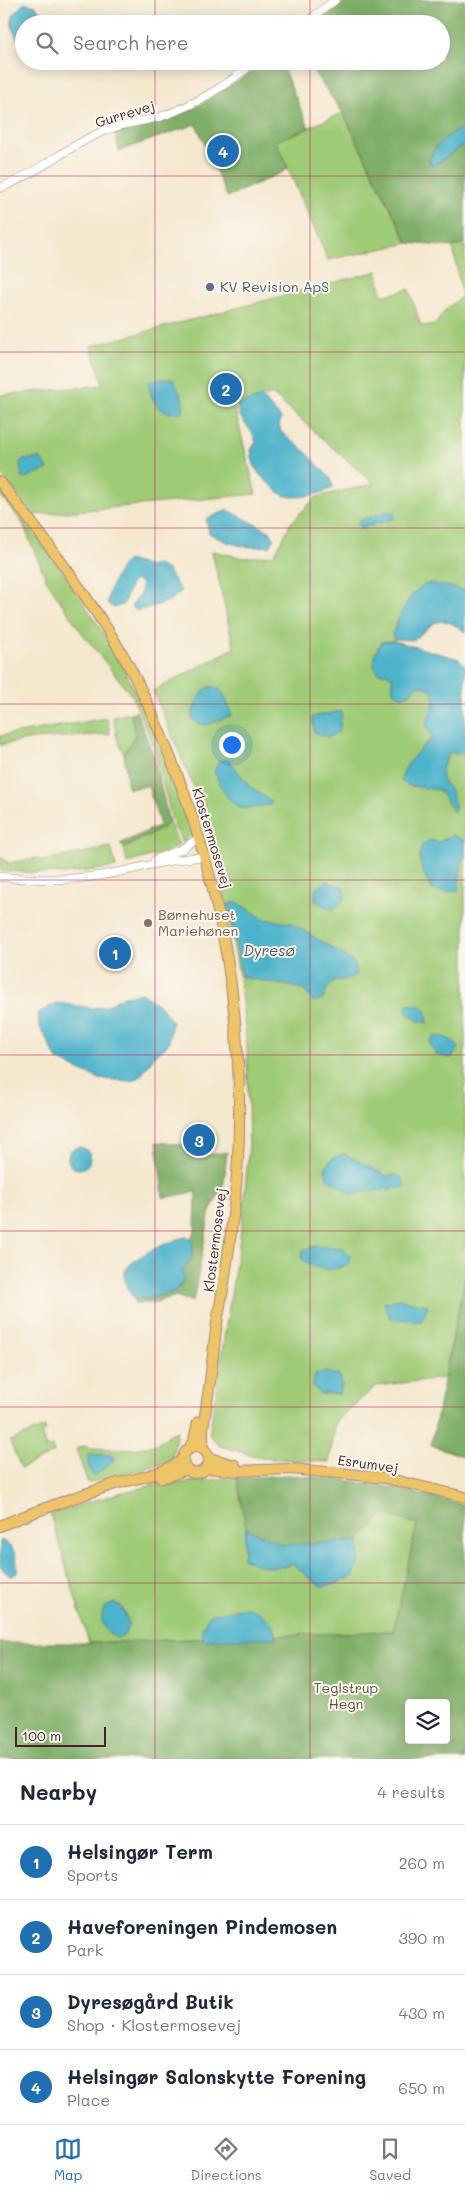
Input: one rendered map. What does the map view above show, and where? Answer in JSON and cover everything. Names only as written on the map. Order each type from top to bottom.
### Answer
[{"type":"main road","name":"Klostermosevej","points":[[0,482],[58,556],[93,607],[124,658],[148,704],[178,774],[205,857],[228,961],[234,1004],[240,1087],[237,1175],[230,1244],[215,1341],[209,1357],[194,1440],[190,1447]]},
{"type":"main road","name":"Klostermosevej","points":[[203,1448],[203,1428],[216,1348],[215,1341]]},
{"type":"main road","points":[[197,1446],[203,1448],[207,1463],[197,1473],[184,1465],[184,1452],[190,1447],[197,1446]]},
{"type":"main road","name":"Esrumvej","points":[[207,1463],[237,1471],[290,1469],[379,1478],[465,1498]]},
{"type":"main road","points":[[0,1526],[58,1502],[93,1492],[158,1479],[184,1465]]},
{"type":"street","points":[[316,15],[335,0]]},
{"type":"street","name":"Gurrevej","points":[[0,188],[32,173],[104,130],[159,117],[183,109],[204,98],[243,70]]},
{"type":"street","points":[[142,867],[182,849],[199,838]]},
{"type":"street","points":[[0,877],[68,880],[186,858],[205,857]]},
{"type":"green space","points":[[347,0],[465,0],[465,127],[444,139],[430,157],[437,164],[465,144],[465,243],[453,247],[408,243],[343,113],[312,70],[450,70],[450,15],[328,15]]},
{"type":"green space","points":[[255,70],[284,70],[309,128],[276,141],[288,168],[281,173],[227,197],[196,124],[119,151],[115,134],[193,109]]},
{"type":"green space","points":[[343,113],[408,243],[328,260],[276,141]]},
{"type":"green space","points":[[465,243],[465,590],[429,583],[392,634],[394,641],[382,642],[376,653],[374,667],[392,676],[393,691],[410,694],[417,685],[425,687],[433,694],[434,705],[426,723],[432,739],[423,746],[407,785],[439,790],[454,811],[450,789],[442,780],[441,770],[450,752],[459,754],[465,750],[465,1278],[444,1378],[376,1386],[336,1421],[329,1462],[263,1458],[220,1446],[209,1435],[242,1224],[249,1144],[247,1047],[239,975],[221,880],[199,799],[153,691],[234,648],[212,551],[244,558],[274,555],[291,523],[316,497],[374,484],[272,394],[234,406],[256,494],[34,515],[0,473],[0,395],[103,385],[91,346],[378,271],[382,296],[409,289],[421,326],[435,325],[446,309],[462,296],[453,247]]},
{"type":"green space","points":[[0,490],[38,538],[91,613],[136,693],[132,696],[82,633],[60,601],[46,579],[23,524],[0,495]]},
{"type":"green space","points":[[137,695],[171,768],[194,833],[182,843],[172,820],[154,746],[133,698]]},
{"type":"green space","points":[[136,711],[154,757],[169,822],[161,829],[124,848],[120,844],[160,825],[148,786],[128,789],[124,754],[135,735],[131,713]]},
{"type":"green space","points":[[131,713],[135,735],[124,754],[117,738],[113,717]]},
{"type":"green space","points":[[107,718],[110,734],[33,739],[0,745],[0,736]]},
{"type":"green space","points":[[169,822],[179,845],[165,852],[127,863],[124,848],[161,829]]},
{"type":"green space","points":[[111,847],[116,867],[64,874],[0,871],[0,857],[9,863],[38,858],[41,861]]},
{"type":"green space","points":[[157,1142],[186,1145],[202,1156],[227,1152],[224,1183],[210,1212],[193,1302],[176,1296],[153,1303],[136,1303],[133,1297],[147,1299],[176,1291],[182,1269],[191,1260],[193,1253],[191,1238],[195,1232],[196,1192],[163,1198]]},
{"type":"green space","points":[[465,1278],[465,1457],[431,1445]]},
{"type":"green space","points":[[45,1427],[46,1431],[41,1433],[46,1448],[52,1446],[54,1453],[21,1468],[10,1441]]},
{"type":"green space","points":[[177,1431],[172,1458],[166,1463],[88,1483],[76,1449],[83,1446],[115,1449],[147,1447],[157,1444]]},
{"type":"green space","name":"Teglstrup Hegn","points":[[288,1475],[339,1479],[395,1488],[465,1505],[465,1759],[0,1759],[0,1643],[89,1643],[393,1631],[417,1524],[384,1514],[359,1541],[283,1545],[246,1528],[237,1478]]},
{"type":"green space","points":[[237,1478],[246,1528],[243,1558],[283,1567],[293,1564],[299,1569],[360,1558],[359,1541],[384,1514],[417,1524],[394,1631],[89,1643],[50,1514],[123,1492],[154,1485]]},
{"type":"water","points":[[25,3],[36,6],[42,15],[15,15],[15,34],[12,22],[15,13]]},
{"type":"water","points":[[465,127],[465,144],[432,165],[429,161],[431,155],[439,145],[448,136]]},
{"type":"water","points":[[173,379],[182,397],[184,411],[169,413],[159,408],[155,403],[148,383],[151,380]]},
{"type":"water","points":[[261,397],[281,418],[279,424],[281,432],[307,453],[331,479],[333,488],[308,496],[295,497],[283,495],[259,474],[253,462],[251,450],[256,442],[252,432],[243,421],[237,405]]},
{"type":"water","points":[[40,458],[48,469],[22,479],[20,462]]},
{"type":"water","points":[[228,510],[271,532],[274,538],[271,546],[254,547],[238,545],[224,541],[209,533],[206,519]]},
{"type":"water","points":[[393,512],[395,518],[361,528],[358,521]]},
{"type":"water","points":[[128,560],[150,567],[156,564],[167,570],[181,591],[167,602],[137,611],[131,607],[141,592],[142,583],[135,580],[131,584],[123,605],[113,608],[107,603],[110,591],[117,574]]},
{"type":"water","points":[[429,583],[465,590],[465,632],[449,622],[443,621],[433,624],[414,640],[394,639],[392,634],[406,604],[416,591]]},
{"type":"water","points":[[394,641],[459,659],[465,665],[465,750],[459,754],[450,752],[441,770],[442,780],[450,789],[456,809],[454,812],[439,790],[407,785],[401,781],[409,763],[432,739],[426,723],[434,705],[434,699],[430,690],[417,685],[410,694],[401,697],[393,691],[392,676],[386,673],[379,673],[374,667],[375,653],[382,642]]},
{"type":"water","points":[[209,687],[214,687],[222,692],[232,716],[211,724],[202,725],[192,719],[199,697]]},
{"type":"water","points":[[342,711],[339,732],[328,737],[314,732],[312,717]]},
{"type":"water","points":[[229,760],[249,786],[271,801],[270,805],[242,808],[233,803],[225,793],[214,771],[219,761]]},
{"type":"water","points":[[453,835],[465,841],[465,857],[462,860],[458,890],[448,892],[432,890],[420,862],[422,845],[431,840],[439,842]]},
{"type":"water","points":[[328,881],[344,888],[345,899],[333,910],[315,901],[316,888]]},
{"type":"water","name":"Dyresø","points":[[237,902],[264,919],[291,923],[342,954],[355,964],[357,973],[347,979],[334,981],[330,984],[323,999],[313,1002],[304,989],[242,977],[228,904]]},
{"type":"water","points":[[142,993],[160,1006],[172,1021],[169,1042],[165,1048],[155,1055],[140,1077],[131,1081],[99,1079],[57,1060],[39,1025],[38,1013],[57,1003],[92,1008],[107,1006],[124,996]]},
{"type":"water","points":[[417,1004],[426,1011],[428,1023],[419,1021],[407,1013],[406,1005]]},
{"type":"water","points":[[433,1036],[448,1039],[459,1048],[451,1058],[436,1055],[430,1043]]},
{"type":"water","points":[[79,1147],[87,1150],[90,1158],[87,1166],[79,1169],[71,1166],[68,1158],[71,1150]]},
{"type":"water","points":[[344,1154],[387,1176],[396,1175],[402,1178],[405,1187],[351,1194],[327,1178],[325,1167],[333,1158]]},
{"type":"water","points":[[185,1237],[191,1238],[193,1251],[190,1259],[182,1269],[184,1280],[176,1291],[147,1299],[133,1297],[127,1288],[124,1278],[128,1266],[151,1250]]},
{"type":"water","points":[[316,1246],[342,1248],[350,1255],[349,1264],[330,1269],[311,1266],[301,1258],[303,1250]]},
{"type":"water","points":[[396,1299],[428,1305],[422,1322],[390,1318],[384,1303]]},
{"type":"water","points":[[326,1372],[340,1376],[342,1385],[339,1394],[320,1394],[313,1386],[315,1374]]},
{"type":"water","points":[[88,1454],[111,1455],[115,1459],[96,1475],[92,1475],[88,1464]]},
{"type":"water","points":[[246,1528],[283,1545],[359,1541],[360,1558],[354,1576],[326,1586],[320,1585],[309,1578],[293,1564],[267,1567],[255,1564],[243,1558]]},
{"type":"water","points":[[0,1540],[12,1549],[16,1558],[17,1573],[11,1577],[0,1567]]},
{"type":"water","points":[[114,1603],[121,1606],[129,1623],[125,1634],[118,1638],[109,1634],[104,1627],[102,1618],[104,1608]]},
{"type":"water","points":[[245,1607],[256,1611],[266,1618],[273,1626],[277,1638],[203,1640],[202,1628],[209,1615]]},
{"type":"place","name":"Helsingør Salonskytte Forening","points":[[223,151]]},
{"type":"place","name":"KV Revision ApS","points":[[210,287]]},
{"type":"place","name":"Haveforeningen Pindemosen","points":[[226,389]]},
{"type":"place","name":"Børnehuset Mariehønen","points":[[148,923]]},
{"type":"place","name":"Helsingør Term","points":[[115,953]]},
{"type":"place","name":"Dyresøgård Butik","points":[[199,1140]]}]
